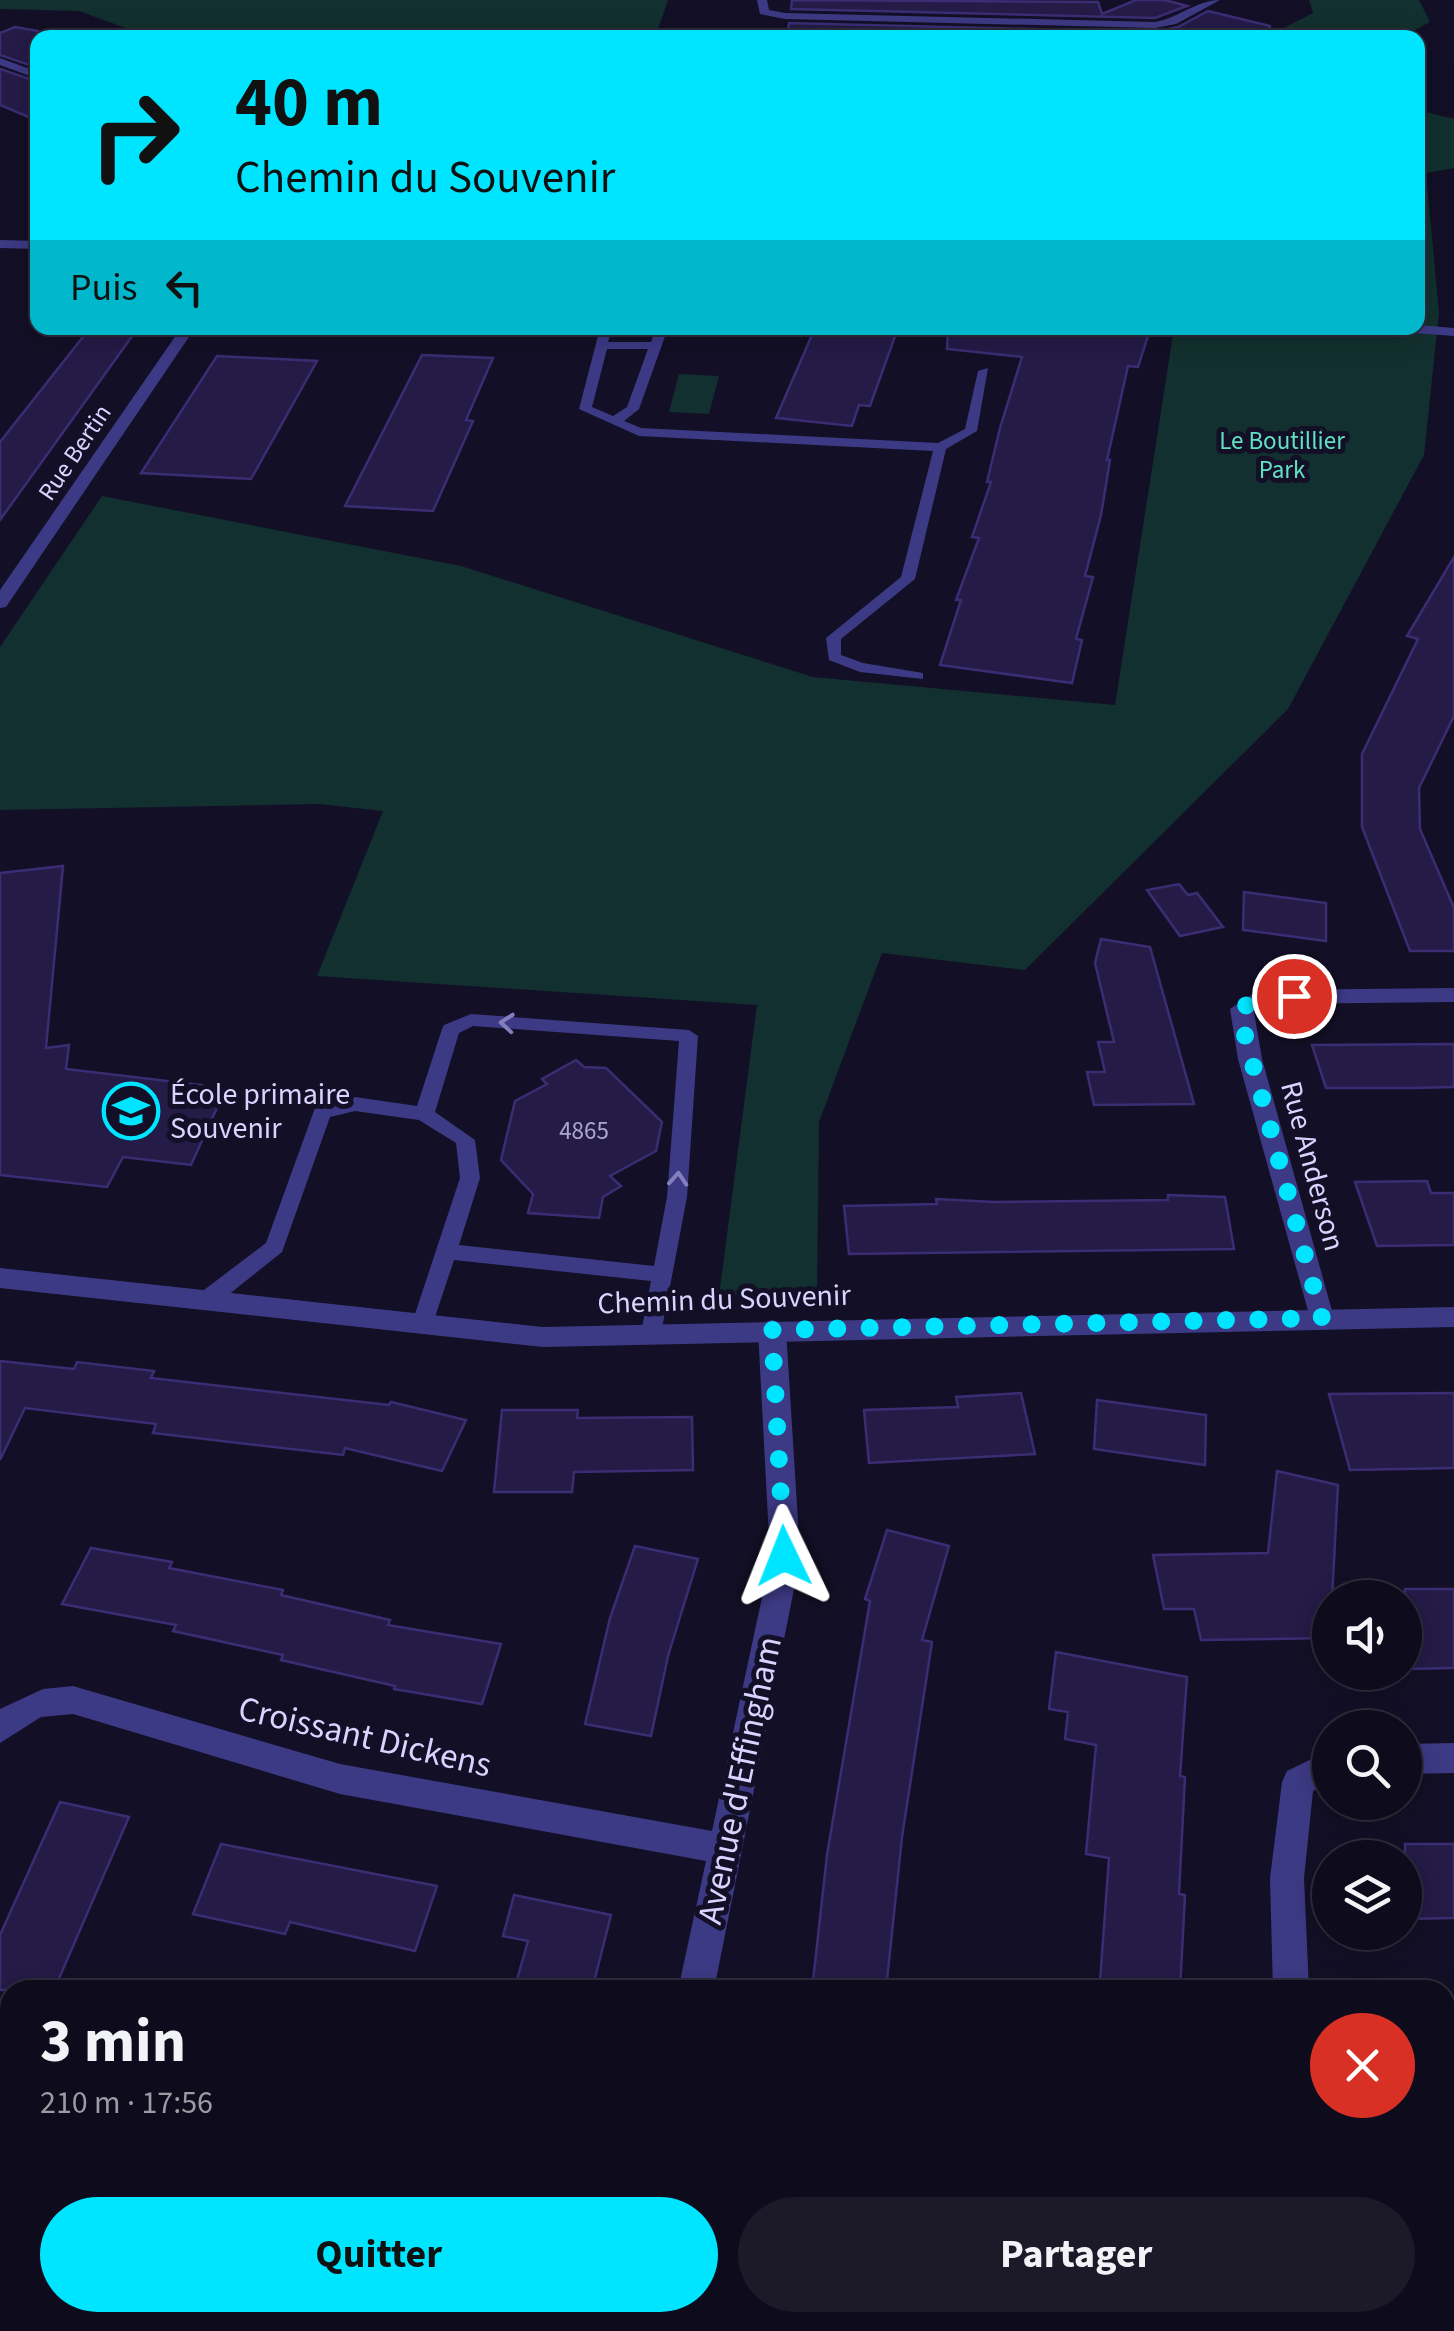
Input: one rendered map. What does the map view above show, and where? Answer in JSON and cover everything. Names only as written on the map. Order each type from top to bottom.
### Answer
[{"type":"street","points":[[762,0],[764,12],[785,16],[1140,24],[1172,22],[1215,0]]},
{"type":"street","points":[[0,61],[30,73]]},
{"type":"street","points":[[0,244],[30,245]]},
{"type":"street","points":[[1425,330],[1454,332]]},
{"type":"street","name":"Rue Bertin","points":[[0,604],[183,335]]},
{"type":"street","points":[[0,566],[25,567]]},
{"type":"street","name":"Rue Anderson","points":[[1322,1318],[1250,1059],[1242,1009],[1259,997],[1454,995]]},
{"type":"street","name":"Chemin du Souvenir","points":[[0,1278],[543,1337],[1454,1317]]},
{"type":"street","name":"Avenue d'Effingham","points":[[698,1980],[784,1556],[772,1330]]},
{"type":"street","name":"Croissant Dickens","points":[[0,1730],[15,1714],[34,1705],[73,1700],[340,1778],[724,1849]]},
{"type":"street","points":[[1422,1759],[1454,1758]]},
{"type":"street","points":[[1290,1980],[1288,1878],[1298,1782],[1312,1775]]},
{"type":"lane","points":[[604,335],[585,409],[639,432],[940,447],[971,431],[984,370]]},
{"type":"lane","points":[[614,421],[633,409],[646,364],[660,335]]},
{"type":"lane","points":[[600,345],[656,346]]},
{"type":"lane","points":[[896,444],[902,428]]},
{"type":"lane","points":[[918,676],[860,667],[834,657],[833,638],[908,580],[940,447]]},
{"type":"lane","points":[[424,1114],[451,1029],[470,1020],[689,1036],[677,1197],[652,1334]]},
{"type":"lane","points":[[204,1302],[274,1247],[322,1113],[355,1104],[424,1114],[464,1140],[470,1178],[422,1326]]},
{"type":"lane","points":[[446,1251],[663,1275]]},
{"type":"green space","points":[[0,0],[668,0],[658,30],[131,30],[79,11],[0,9]]},
{"type":"green space","points":[[1309,0],[1419,0],[1430,22],[1415,30],[1280,30],[1313,13]]},
{"type":"green space","name":"Le Boutillier Park","points":[[1425,112],[1454,119],[1454,168],[1426,173],[1439,313],[1424,455],[1288,709],[1025,970],[882,953],[819,1122],[817,1295],[719,1296],[757,1005],[317,976],[383,811],[320,804],[0,810],[0,647],[102,496],[461,566],[813,677],[1115,705],[1173,335],[1425,335]]},
{"type":"green space","points":[[679,374],[719,376],[709,414],[669,412]]},
{"type":"building","points":[[792,0],[1098,2],[1102,14],[1136,0],[1165,0],[1187,6],[1155,18],[791,9]]},
{"type":"building","points":[[1208,11],[1270,26],[1270,30],[1164,30]]},
{"type":"building","points":[[789,23],[1074,30],[788,30]]},
{"type":"building","points":[[15,27],[32,30],[30,65],[0,55],[0,33]]},
{"type":"building","points":[[0,69],[30,79],[30,118],[0,105]]},
{"type":"building","points":[[84,335],[133,335],[0,520],[0,442]]},
{"type":"building","points":[[812,335],[895,335],[870,406],[859,405],[852,426],[776,418]]},
{"type":"building","points":[[948,335],[1148,335],[1138,367],[1128,366],[1107,460],[1101,515],[1085,576],[1093,577],[1076,639],[1082,640],[1072,683],[940,665],[961,600],[956,600],[979,538],[972,537],[991,482],[987,482],[1000,428],[1022,357],[947,349]]},
{"type":"building","points":[[422,355],[493,358],[466,420],[473,421],[433,511],[345,506]]},
{"type":"building","points":[[217,356],[317,361],[251,479],[141,473]]},
{"type":"building","points":[[1454,557],[1454,716],[1419,788],[1420,829],[1454,908],[1454,951],[1410,951],[1362,827],[1362,754],[1418,639],[1407,636]]},
{"type":"building","points":[[63,866],[46,1048],[69,1045],[66,1069],[226,1088],[191,1165],[123,1157],[107,1187],[0,1175],[0,873]]},
{"type":"building","points":[[1179,884],[1188,895],[1197,893],[1223,927],[1180,936],[1147,890]]},
{"type":"building","points":[[1244,892],[1326,903],[1326,941],[1243,930]]},
{"type":"building","points":[[1101,939],[1150,947],[1194,1104],[1094,1105],[1087,1072],[1105,1072],[1098,1042],[1114,1042],[1095,963]]},
{"type":"building","points":[[1454,1044],[1454,1087],[1413,1088],[1326,1088],[1312,1045]]},
{"type":"building","points":[[576,1060],[584,1067],[606,1068],[662,1122],[656,1151],[610,1176],[621,1186],[603,1197],[599,1218],[528,1213],[533,1194],[501,1160],[515,1101],[547,1084],[542,1079]]},
{"type":"building","points":[[1427,1181],[1431,1193],[1454,1193],[1454,1245],[1377,1246],[1355,1182]]},
{"type":"building","points":[[1168,1195],[1225,1197],[1234,1249],[849,1254],[844,1206],[937,1204],[936,1199],[1168,1200]]},
{"type":"building","points":[[0,1361],[74,1369],[77,1362],[154,1371],[151,1378],[389,1405],[391,1402],[466,1420],[442,1471],[345,1448],[343,1455],[153,1433],[156,1424],[25,1408],[0,1460]]},
{"type":"building","points":[[1021,1393],[1035,1454],[869,1463],[864,1410],[958,1407],[956,1397]]},
{"type":"building","points":[[1454,1393],[1454,1468],[1350,1470],[1329,1394]]},
{"type":"building","points":[[1097,1400],[1206,1415],[1205,1465],[1094,1449]]},
{"type":"building","points":[[502,1410],[578,1410],[577,1418],[692,1417],[693,1470],[574,1472],[572,1492],[494,1492]]},
{"type":"building","points":[[1277,1471],[1338,1485],[1333,1580],[1312,1580],[1312,1638],[1201,1640],[1194,1609],[1164,1609],[1153,1555],[1268,1553]]},
{"type":"building","points":[[887,1530],[949,1546],[922,1640],[932,1642],[902,1837],[887,1980],[813,1980],[827,1855],[870,1601],[865,1599]]},
{"type":"building","points":[[635,1546],[698,1559],[668,1656],[651,1736],[585,1724],[610,1618]]},
{"type":"building","points":[[91,1548],[172,1562],[169,1568],[283,1590],[281,1595],[390,1620],[388,1625],[501,1644],[482,1704],[394,1689],[395,1686],[281,1660],[283,1655],[173,1631],[176,1625],[62,1604]]},
{"type":"building","points":[[1422,1589],[1454,1589],[1454,1668],[1422,1669]]},
{"type":"building","points":[[1056,1652],[1187,1677],[1180,1776],[1185,1777],[1179,1894],[1185,1895],[1181,1980],[1100,1980],[1109,1858],[1086,1854],[1096,1745],[1065,1739],[1068,1712],[1049,1709]]},
{"type":"building","points":[[60,1802],[129,1817],[58,1980],[0,1980],[0,1935]]},
{"type":"building","points":[[221,1844],[437,1886],[415,1951],[290,1922],[285,1934],[193,1914]]},
{"type":"building","points":[[1422,1844],[1454,1844],[1454,1918],[1422,1919]]},
{"type":"building","points":[[514,1895],[611,1915],[595,1980],[517,1980],[528,1941],[503,1936]]},
{"type":"place","name":"École primaire Souvenir","points":[[131,1111]]},
{"type":"route","points":[[784,1556],[772,1330],[1322,1318],[1240,1017],[1244,1006],[1259,997],[1294,996]]}]
